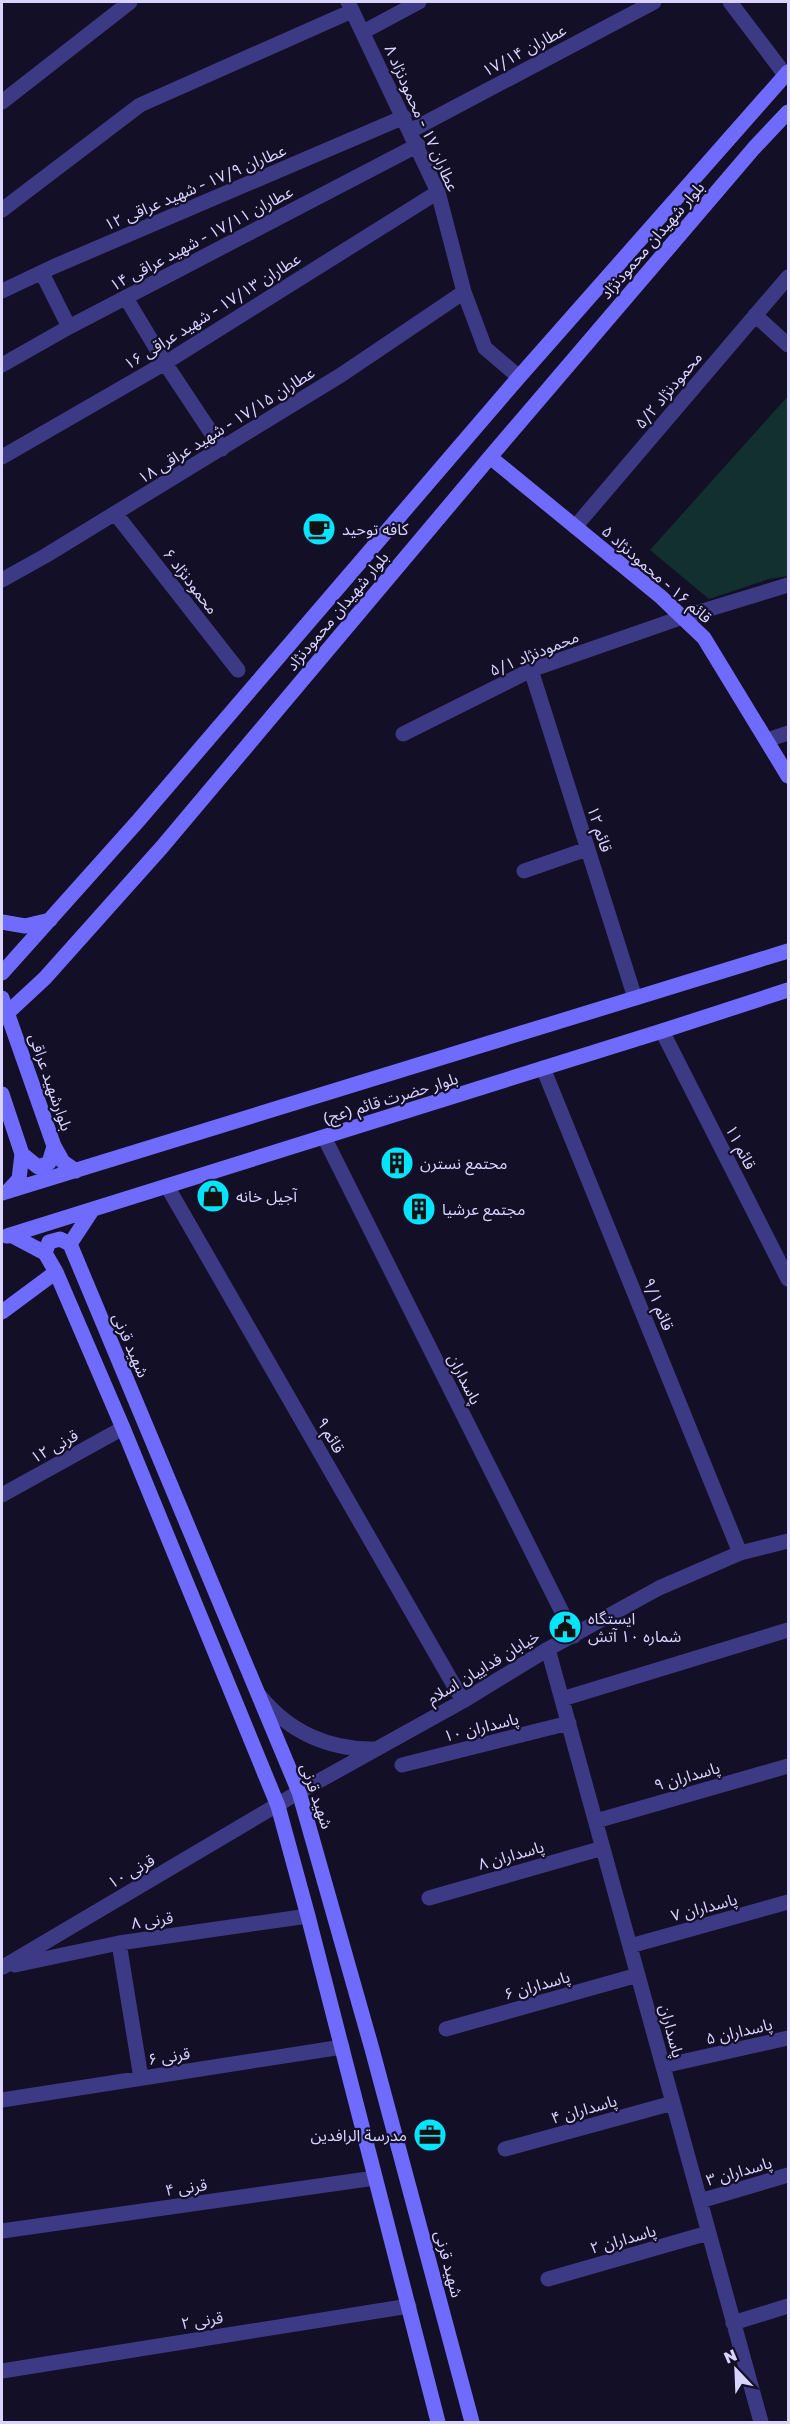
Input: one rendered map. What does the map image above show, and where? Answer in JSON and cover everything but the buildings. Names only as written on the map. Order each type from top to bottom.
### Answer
[{"type":"main road","name":"بلوار شهیدان محمودنژاد","points":[[2,974],[519,377],[787,74]]},
{"type":"main road","name":"بلوار شهیدان محمودنژاد","points":[[5,1016],[45,978],[162,847],[490,457],[746,157],[789,112]]},
{"type":"main road","name":"قائم ۱۶ - محمودنژاد ۵","points":[[490,457],[636,576],[704,638],[789,776]]},
{"type":"main road","points":[[2,922],[25,926],[50,920]]},
{"type":"main road","name":"بلوار حضرت قائم (عج)","points":[[5,1192],[789,951]]},
{"type":"main road","name":"بلوار حضرت قائم (عج)","points":[[6,1236],[789,990]]},
{"type":"main road","name":"بلوارشهید عراقی","points":[[2,998],[5,1016],[54,1146],[63,1162],[76,1171]]},
{"type":"main road","points":[[2,1094],[22,1154],[19,1179],[5,1192]]},
{"type":"main road","points":[[22,1154],[38,1167],[48,1163],[54,1146]]},
{"type":"main road","points":[[45,1253],[49,1242],[60,1239],[70,1244],[93,1209]]},
{"type":"main road","points":[[6,1236],[45,1253],[56,1272],[123,1428],[278,1806],[438,2422]]},
{"type":"main road","name":"شهید قرنی","points":[[70,1244],[299,1792],[372,2049],[472,2422]]},
{"type":"main road","points":[[2,1312],[56,1272]]},
{"type":"street","points":[[2,102],[130,2]]},
{"type":"street","points":[[363,32],[418,2]]},
{"type":"street","name":"عطاران ۱۷/۱۴","points":[[407,124],[654,2]]},
{"type":"street","points":[[730,2],[787,74]]},
{"type":"street","points":[[2,210],[140,105],[350,6]]},
{"type":"street","name":"عطاران ۱۷ - محمودنژاد ۸","points":[[350,6],[418,145],[438,192],[464,292],[485,348],[519,377]]},
{"type":"street","name":"عطاران ۱۷/۹ - شهید عراقی ۱۲","points":[[2,291],[407,124]]},
{"type":"street","name":"عطاران ۱۷/۱۱ - شهید عراقی ۱۴","points":[[2,365],[69,327],[418,145]]},
{"type":"street","name":"عطاران ۱۷/۱۳ - شهید عراقی ۱۶","points":[[2,457],[165,363],[438,192]]},
{"type":"street","points":[[42,273],[69,327]]},
{"type":"street","name":"محمودنژاد ۵/۲","points":[[575,527],[789,277]]},
{"type":"street","name":"عطاران ۱۷/۱۵ - شهید عراقی ۱۸","points":[[2,580],[222,449],[340,375],[464,292]]},
{"type":"street","points":[[126,298],[165,363],[222,449]]},
{"type":"street","points":[[755,315],[789,345]]},
{"type":"street","name":"محمودنژاد ۶","points":[[115,513],[238,670]]},
{"type":"street","name":"محمودنژاد ۵/۱","points":[[403,734],[531,670],[683,617],[789,585]]},
{"type":"street","name":"قائم ۱۲","points":[[531,670],[635,998]]},
{"type":"street","points":[[766,740],[789,733]]},
{"type":"street","points":[[524,871],[587,849]]},
{"type":"street","name":"قائم ۱۱","points":[[662,1031],[789,1279]]},
{"type":"street","name":"قائم ۹/۱","points":[[543,1068],[740,1553]]},
{"type":"street","name":"پاسداران","points":[[324,1137],[574,1636]]},
{"type":"street","name":"قائم ۹","points":[[167,1186],[463,1701]]},
{"type":"street","name":"قرنی ۱۲","points":[[2,1495],[123,1428]]},
{"type":"street","name":"خیابان فداییان اسلام","points":[[299,1792],[659,1588],[740,1553],[789,1541]]},
{"type":"street","points":[[562,1699],[789,1630]]},
{"type":"street","name":"پاسداران","points":[[548,1649],[760,2422]]},
{"type":"street","points":[[258,1693],[279,1717],[306,1735],[341,1747],[378,1749]]},
{"type":"street","name":"پاسداران ۱۰","points":[[402,1766],[568,1723]]},
{"type":"street","name":"پاسداران ۹","points":[[596,1821],[789,1766]]},
{"type":"street","name":"قرنی ۱۰","points":[[2,1967],[299,1792]]},
{"type":"street","name":"پاسداران ۸","points":[[429,1898],[603,1848]]},
{"type":"street","name":"پاسداران ۷","points":[[630,1946],[789,1902]]},
{"type":"street","name":"قرنی ۸","points":[[2,1967],[119,1943],[308,1916]]},
{"type":"street","points":[[119,1943],[141,2078]]},
{"type":"street","name":"پاسداران ۶","points":[[446,2029],[638,1975]]},
{"type":"street","name":"پاسداران ۵","points":[[663,2066],[789,2038]]},
{"type":"street","name":"قرنی ۶","points":[[2,2100],[342,2047]]},
{"type":"street","name":"پاسداران ۴","points":[[505,2149],[673,2103]]},
{"type":"street","name":"پاسداران ۳","points":[[700,2201],[789,2175]]},
{"type":"street","name":"قرنی ۴","points":[[2,2231],[375,2178]]},
{"type":"street","name":"پاسداران ۲","points":[[548,2279],[708,2233]]},
{"type":"street","name":"قرنی ۲","points":[[2,2371],[409,2306]]},
{"type":"street","points":[[733,2323],[789,2306]]},
{"type":"green space","points":[[788,396],[788,576],[769,579],[709,599],[650,550]]},
{"type":"place","name":"کافه توحید","points":[[319,529]]},
{"type":"place","name":"محتمع نسترن","points":[[397,1163]]},
{"type":"place","name":"آجیل خانه","points":[[213,1196]]},
{"type":"place","name":"مجتمع عرشیا","points":[[419,1209]]},
{"type":"place","name":"ایستگاه شماره ۱۰ آتش","points":[[565,1627]]},
{"type":"place","name":"مدرسة الرافدین","points":[[430,2135]]}]
